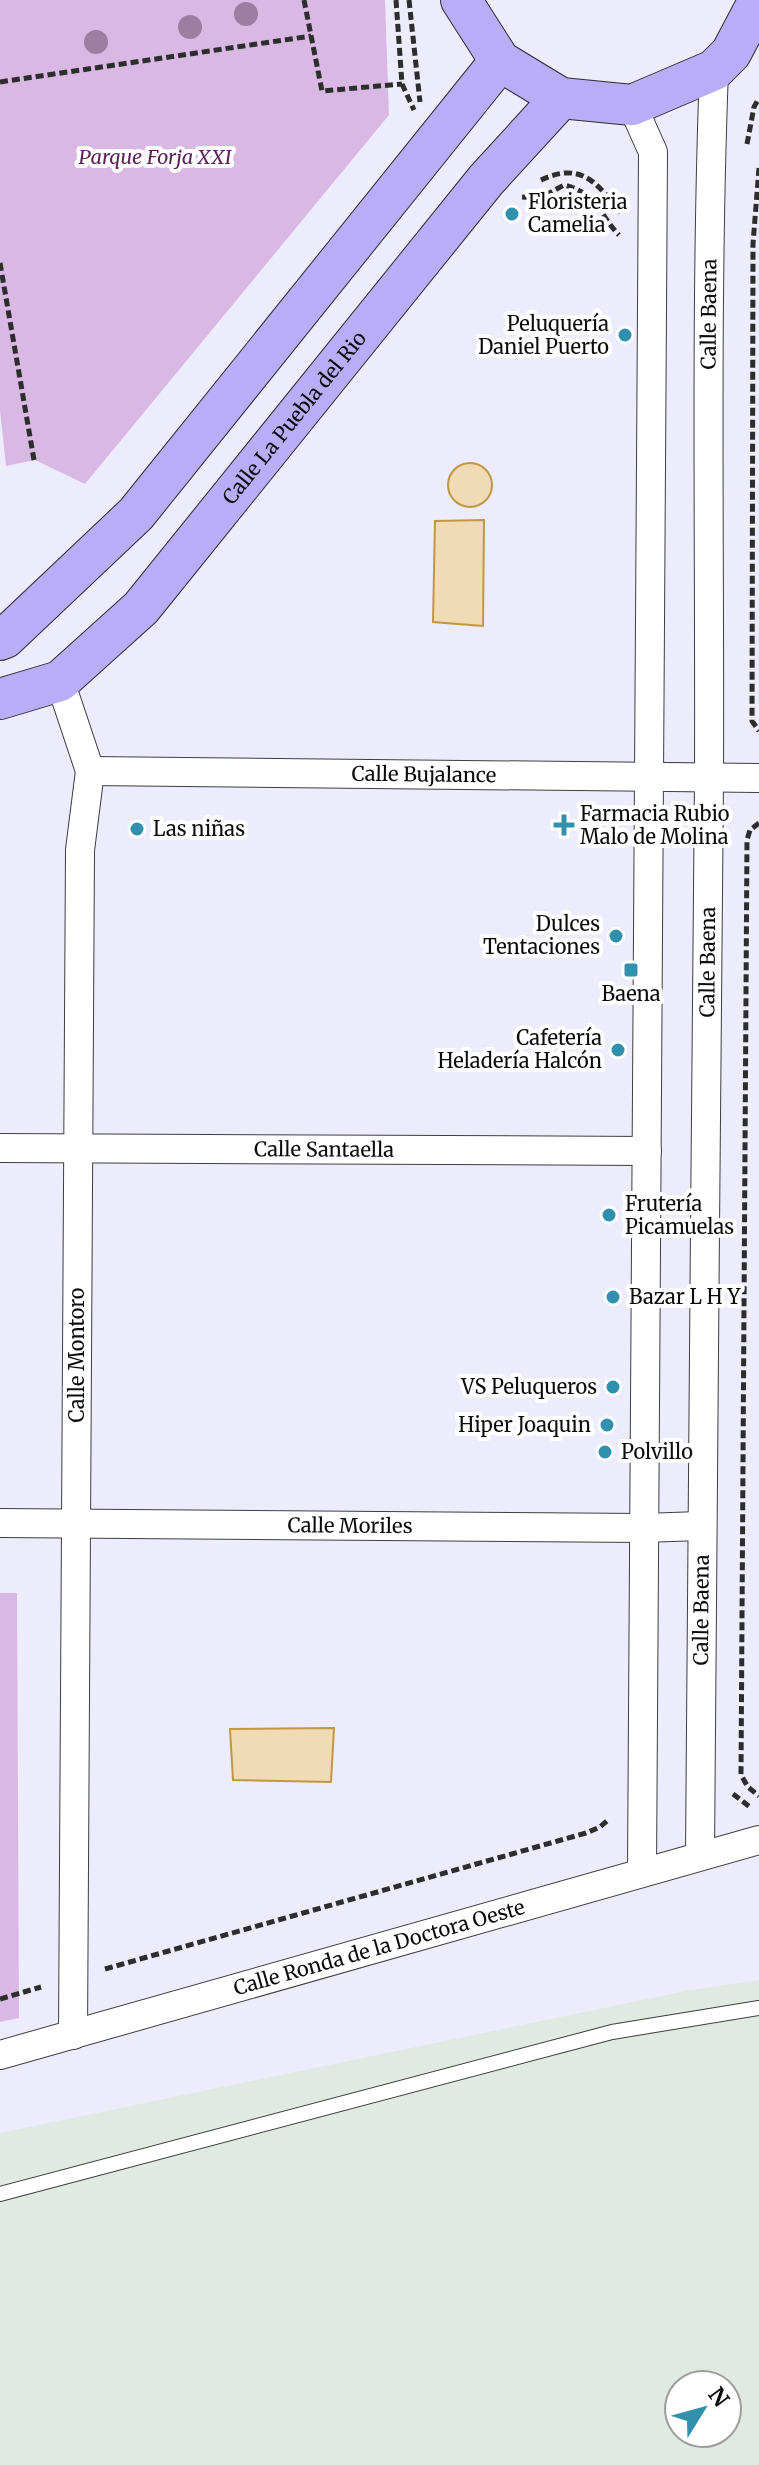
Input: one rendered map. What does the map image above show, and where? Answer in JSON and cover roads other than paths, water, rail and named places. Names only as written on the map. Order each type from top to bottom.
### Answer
[{"type":"street","points":[[461,0],[500,61],[561,98],[632,105],[714,70],[731,53],[759,0]]},
{"type":"street","points":[[0,640],[136,514],[500,61]]},
{"type":"street","name":"Calle Baena","points":[[700,1856],[700,1526],[709,777],[708,238],[714,70]]},
{"type":"street","name":"Calle La Puebla del Rio","points":[[0,699],[60,681],[141,608],[486,180],[561,98]]},
{"type":"street","points":[[632,105],[653,152],[642,1872]]},
{"type":"street","name":"Calle Montoro","points":[[60,681],[90,771],[80,850],[73,2035]]},
{"type":"street","name":"Calle Bujalance","points":[[90,771],[759,778]]},
{"type":"street","name":"Calle Santaella","points":[[0,1148],[647,1151]]},
{"type":"street","name":"Calle Moriles","points":[[0,1523],[700,1526]]},
{"type":"street","name":"Calle Ronda de la Doctora Oeste","points":[[0,2055],[759,1840]]},
{"type":"lane","points":[[0,2194],[612,2032],[759,2008]]},
{"type":"place","name":"Floristeria Camelia","points":[[512,214]]},
{"type":"place","name":"Peluquería Daniel Puerto","points":[[625,335]]},
{"type":"place","name":"Farmacia Rubio Malo de Molina","points":[[564,825]]},
{"type":"place","name":"Las niñas","points":[[137,829]]},
{"type":"place","name":"Dulces Tentaciones","points":[[616,936]]},
{"type":"place","name":"Baena","points":[[631,970]]},
{"type":"place","name":"Cafetería Heladería Halcón","points":[[618,1050]]},
{"type":"place","name":"Frutería Picamuelas","points":[[609,1215]]},
{"type":"place","name":"Bazar L H Y","points":[[613,1297]]},
{"type":"place","name":"VS Peluqueros","points":[[613,1387]]},
{"type":"place","name":"Hiper Joaquin","points":[[607,1425]]},
{"type":"place","name":"Polvillo","points":[[605,1452]]},
{"type":"park label","name":"Parque Forja XXI","points":[[155,157]]}]
